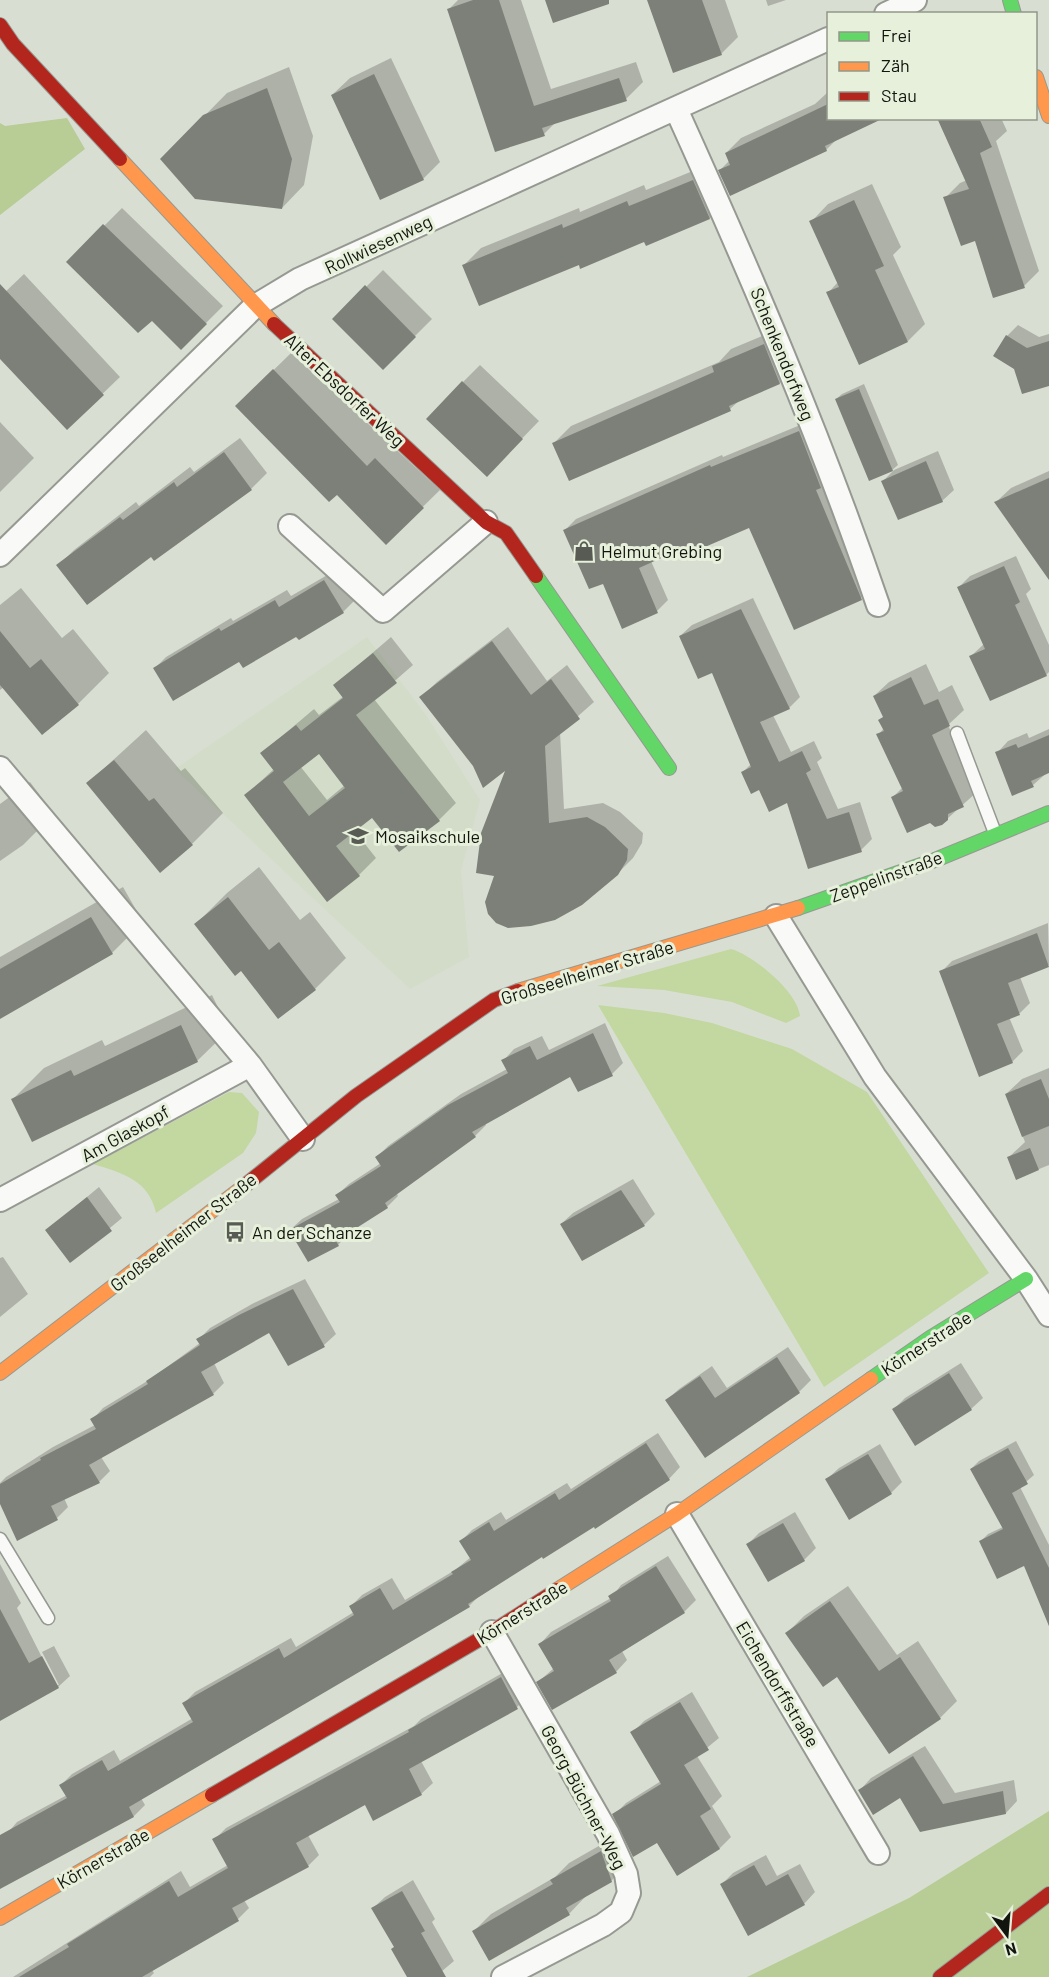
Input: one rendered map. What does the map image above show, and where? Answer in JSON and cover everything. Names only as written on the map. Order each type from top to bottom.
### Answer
[{"type":"street","points":[[890,12],[915,0]]},
{"type":"street","name":"Alter Ebsdorfer Weg","points":[[0,25],[21,53],[255,306],[486,522],[506,533],[669,768]]},
{"type":"street","name":"Rollwiesenweg","points":[[0,555],[255,306],[300,279],[827,39]]},
{"type":"street","points":[[1037,82],[1049,116]]},
{"type":"street","name":"Schenkendorfweg","points":[[676,109],[759,294],[841,497],[878,605]]},
{"type":"street","points":[[290,526],[383,611],[486,522]]},
{"type":"street","points":[[0,768],[250,1065],[303,1139]]},
{"type":"street","name":"Zeppelinstraße","points":[[776,916],[935,860],[1049,813]]},
{"type":"street","points":[[776,916],[875,1077],[1026,1279],[1049,1315]]},
{"type":"street","name":"Großseelheimer Straße","points":[[0,1373],[356,1096],[494,1000],[551,980],[776,916]]},
{"type":"street","name":"Am Glaskopf","points":[[0,1200],[250,1065]]},
{"type":"street","name":"Körnerstraße","points":[[0,1918],[492,1632],[677,1514],[930,1338],[1026,1279]]},
{"type":"street","name":"Eichendorffstraße","points":[[677,1514],[878,1853]]},
{"type":"street","name":"Georg-Büchner-Weg","points":[[492,1632],[608,1834],[626,1875],[628,1893],[621,1912],[603,1924],[503,1977]]},
{"type":"street","points":[[940,1977],[1049,1894]]},
{"type":"lane","points":[[957,733],[996,835]]},
{"type":"lane","points":[[0,1539],[48,1618]]},
{"type":"shaded area","name":"Mosaikschule","points":[[367,637],[426,715],[480,800],[461,871],[469,957],[410,989],[175,769]]},
{"type":"green space","points":[[67,118],[85,149],[0,215],[0,123],[5,126]]},
{"type":"green space","points":[[731,949],[751,959],[773,976],[791,996],[800,1016],[786,1023],[732,1002],[664,990],[597,986]]},
{"type":"green space","points":[[598,1005],[664,1013],[712,1023],[792,1049],[867,1092],[989,1273],[824,1387]]},
{"type":"green space","points":[[229,1092],[242,1093],[259,1112],[256,1133],[243,1153],[156,1213],[141,1185],[124,1175],[93,1164]]},
{"type":"green space","points":[[1049,1811],[1049,1977],[747,1977],[909,1898]]},
{"type":"building","points":[[473,0],[499,0],[534,106],[619,78],[627,101],[542,128],[545,136],[495,152],[447,9]]},
{"type":"building","points":[[545,0],[609,0],[609,4],[553,23]]},
{"type":"building","points":[[647,0],[702,0],[722,55],[673,73]]},
{"type":"building","points":[[374,74],[424,180],[380,200],[331,95]]},
{"type":"building","points":[[267,88],[292,159],[282,209],[195,199],[160,159],[203,115]]},
{"type":"building","points":[[827,104],[827,120],[880,120],[825,146],[827,151],[730,196],[718,170],[730,165],[725,153]]},
{"type":"building","points":[[938,120],[980,120],[992,147],[980,153],[1025,288],[993,298],[975,241],[961,246],[943,197],[969,189]]},
{"type":"building","points":[[693,180],[710,219],[646,246],[644,242],[580,269],[579,265],[479,306],[462,265],[562,224],[563,228],[627,201],[629,206]]},
{"type":"building","points":[[854,200],[884,266],[875,270],[908,342],[859,365],[826,292],[839,287],[809,221]]},
{"type":"building","points":[[103,224],[207,324],[181,350],[152,321],[138,333],[66,262]]},
{"type":"building","points":[[0,284],[104,395],[67,430],[0,359]]},
{"type":"building","points":[[365,285],[416,337],[383,370],[332,319]]},
{"type":"building","points":[[1006,335],[1027,348],[1049,341],[1049,386],[1022,394],[1014,369],[993,356]]},
{"type":"building","points":[[764,344],[780,384],[729,406],[731,411],[569,481],[552,443],[714,372],[712,366]]},
{"type":"building","points":[[273,369],[367,466],[375,458],[424,508],[386,545],[337,495],[329,502],[235,406]]},
{"type":"building","points":[[462,381],[523,439],[487,477],[426,419]]},
{"type":"building","points":[[859,389],[893,471],[869,481],[835,399]]},
{"type":"building","points":[[799,431],[821,488],[816,490],[862,600],[794,630],[749,528],[691,553],[688,546],[639,568],[658,613],[622,629],[603,584],[589,589],[563,530],[710,465],[711,467]]},
{"type":"building","points":[[224,452],[252,490],[154,561],[151,557],[87,605],[56,565],[120,517],[123,520],[174,482],[177,487]]},
{"type":"building","points":[[926,461],[943,502],[898,520],[881,481]]},
{"type":"building","points":[[1049,478],[1049,580],[994,502]]},
{"type":"building","points":[[1004,566],[1020,602],[1015,605],[1047,676],[990,701],[969,656],[985,649],[957,587]]},
{"type":"building","points":[[324,580],[344,613],[299,640],[296,637],[243,668],[239,662],[173,701],[153,668],[219,628],[221,631],[275,600],[279,607]]},
{"type":"building","points":[[741,609],[790,709],[760,722],[779,762],[802,751],[811,770],[806,773],[827,819],[849,812],[862,852],[808,869],[787,803],[769,812],[759,790],[751,794],[741,772],[751,767],[712,673],[698,679],[679,636]]},
{"type":"building","points":[[0,631],[30,668],[41,659],[79,705],[42,735],[0,685]]},
{"type":"building","points":[[492,641],[531,695],[551,679],[580,719],[545,746],[549,823],[587,817],[605,827],[628,849],[627,860],[618,875],[582,905],[555,920],[531,926],[508,928],[496,923],[488,914],[485,902],[494,876],[476,873],[481,833],[505,771],[483,788],[473,766],[419,697]]},
{"type":"building","points":[[373,653],[397,683],[356,715],[440,821],[399,852],[372,818],[336,846],[360,876],[327,902],[244,795],[274,771],[260,753],[296,725],[301,731],[343,698],[333,685]],"holes":[[[319,754],[345,788],[309,816],[283,782]]]},
{"type":"building","points":[[911,677],[924,705],[938,699],[950,726],[932,735],[964,807],[948,814],[948,820],[942,825],[935,827],[930,823],[907,833],[891,797],[903,791],[876,734],[884,731],[878,720],[883,717],[873,696]]},
{"type":"building","points":[[1049,735],[1049,773],[1031,781],[1034,787],[1012,796],[995,752],[1016,744],[1018,748]]},
{"type":"building","points":[[114,760],[149,801],[154,798],[193,845],[160,873],[86,783]]},
{"type":"building","points":[[228,897],[269,950],[279,942],[316,990],[278,1019],[241,971],[235,976],[194,924]]},
{"type":"building","points":[[91,917],[113,954],[0,1019],[0,969]]},
{"type":"building","points":[[1037,933],[1049,967],[1008,983],[1020,1015],[997,1024],[1013,1063],[979,1077],[939,971]]},
{"type":"building","points":[[181,1025],[198,1062],[32,1142],[11,1099],[71,1070],[74,1076]]},
{"type":"building","points":[[593,1033],[613,1076],[578,1092],[570,1077],[472,1132],[476,1137],[385,1203],[388,1208],[336,1241],[339,1246],[308,1262],[289,1230],[340,1202],[335,1195],[381,1166],[375,1157],[448,1105],[508,1073],[501,1060],[530,1046],[537,1060]]},
{"type":"building","points":[[1041,1079],[1049,1099],[1049,1126],[1022,1137],[1005,1094]]},
{"type":"building","points":[[1030,1148],[1039,1170],[1016,1180],[1007,1157]]},
{"type":"building","points":[[621,1190],[645,1226],[582,1261],[560,1224]]},
{"type":"building","points":[[87,1197],[112,1231],[70,1263],[45,1230]]},
{"type":"building","points":[[293,1289],[325,1347],[288,1366],[269,1333],[201,1372],[214,1395],[89,1465],[100,1483],[51,1506],[58,1520],[17,1541],[0,1504],[0,1484],[41,1460],[40,1458],[96,1429],[90,1419],[148,1384],[146,1381],[200,1345],[196,1339]]},
{"type":"building","points":[[777,1357],[800,1393],[705,1458],[665,1400],[700,1376],[715,1398]]},
{"type":"building","points":[[949,1373],[972,1410],[915,1446],[892,1409]]},
{"type":"building","points":[[646,1443],[670,1480],[595,1529],[594,1527],[543,1559],[542,1557],[468,1604],[470,1607],[129,1807],[134,1817],[0,1889],[0,1835],[67,1798],[59,1785],[102,1760],[108,1771],[193,1722],[182,1703],[279,1648],[284,1658],[354,1615],[349,1606],[380,1588],[393,1610],[453,1574],[451,1572],[471,1560],[459,1541],[489,1522],[494,1531],[555,1493],[559,1500]]},
{"type":"building","points":[[1008,1448],[1028,1484],[1012,1493],[1049,1568],[1049,1626],[1024,1566],[997,1579],[979,1541],[1003,1529],[970,1469]]},
{"type":"building","points":[[868,1454],[892,1494],[849,1520],[825,1479]]},
{"type":"building","points":[[783,1523],[805,1561],[768,1582],[746,1544]]},
{"type":"building","points":[[656,1566],[685,1613],[609,1660],[617,1673],[552,1710],[536,1682],[554,1671],[538,1644],[611,1601],[608,1596]]},
{"type":"building","points":[[830,1601],[879,1671],[900,1657],[941,1719],[889,1754],[837,1677],[823,1687],[785,1633]]},
{"type":"building","points":[[0,1609],[29,1663],[42,1656],[59,1688],[0,1721]]},
{"type":"building","points":[[501,1677],[518,1709],[409,1769],[422,1795],[373,1821],[365,1805],[296,1843],[309,1867],[232,1908],[239,1921],[142,1977],[19,1977],[69,1947],[67,1944],[169,1881],[178,1897],[228,1868],[212,1839],[409,1732],[408,1730]]},
{"type":"building","points":[[680,1702],[709,1750],[684,1765],[711,1809],[700,1816],[720,1849],[677,1876],[657,1843],[633,1857],[612,1814],[661,1784],[630,1732]]},
{"type":"building","points":[[913,1756],[943,1804],[1003,1791],[1006,1814],[920,1832],[900,1798],[873,1815],[858,1790]]},
{"type":"building","points":[[601,1851],[612,1882],[566,1908],[570,1915],[489,1961],[472,1931],[553,1884],[550,1880]]},
{"type":"building","points":[[754,1865],[766,1886],[788,1874],[805,1905],[748,1936],[720,1884]]},
{"type":"building","points":[[402,1891],[425,1931],[421,1933],[446,1977],[407,1977],[391,1949],[394,1947],[371,1908]]},
{"type":"traffic: fast","points":[[1010,0],[1013,12]]},
{"type":"traffic: fast","points":[[536,576],[669,768]]},
{"type":"traffic: fast","points":[[798,908],[935,860],[1049,813]]},
{"type":"traffic: fast","points":[[871,1379],[930,1338],[1026,1279]]},
{"type":"traffic: slow","points":[[1037,80],[1049,116]]},
{"type":"traffic: slow","points":[[120,159],[274,324]]},
{"type":"traffic: slow","points":[[518,991],[798,908]]},
{"type":"traffic: slow","points":[[0,1373],[243,1187]]},
{"type":"traffic: slow","points":[[557,1590],[677,1514],[871,1379]]},
{"type":"traffic: slow","points":[[0,1918],[212,1795]]},
{"type":"traffic: jam","points":[[0,25],[13,44],[120,159]]},
{"type":"traffic: jam","points":[[274,324],[486,522],[506,533],[536,576]]},
{"type":"traffic: jam","points":[[243,1187],[356,1096],[494,1000],[518,991]]},
{"type":"traffic: jam","points":[[212,1795],[492,1632],[557,1590]]},
{"type":"traffic: jam","points":[[940,1977],[1049,1894]]},
{"type":"place","name":"Helmut Grebing","points":[[584,551]]},
{"type":"place","name":"Mosaikschule","points":[[358,836]]},
{"type":"place","name":"An der Schanze","points":[[235,1232]]}]
